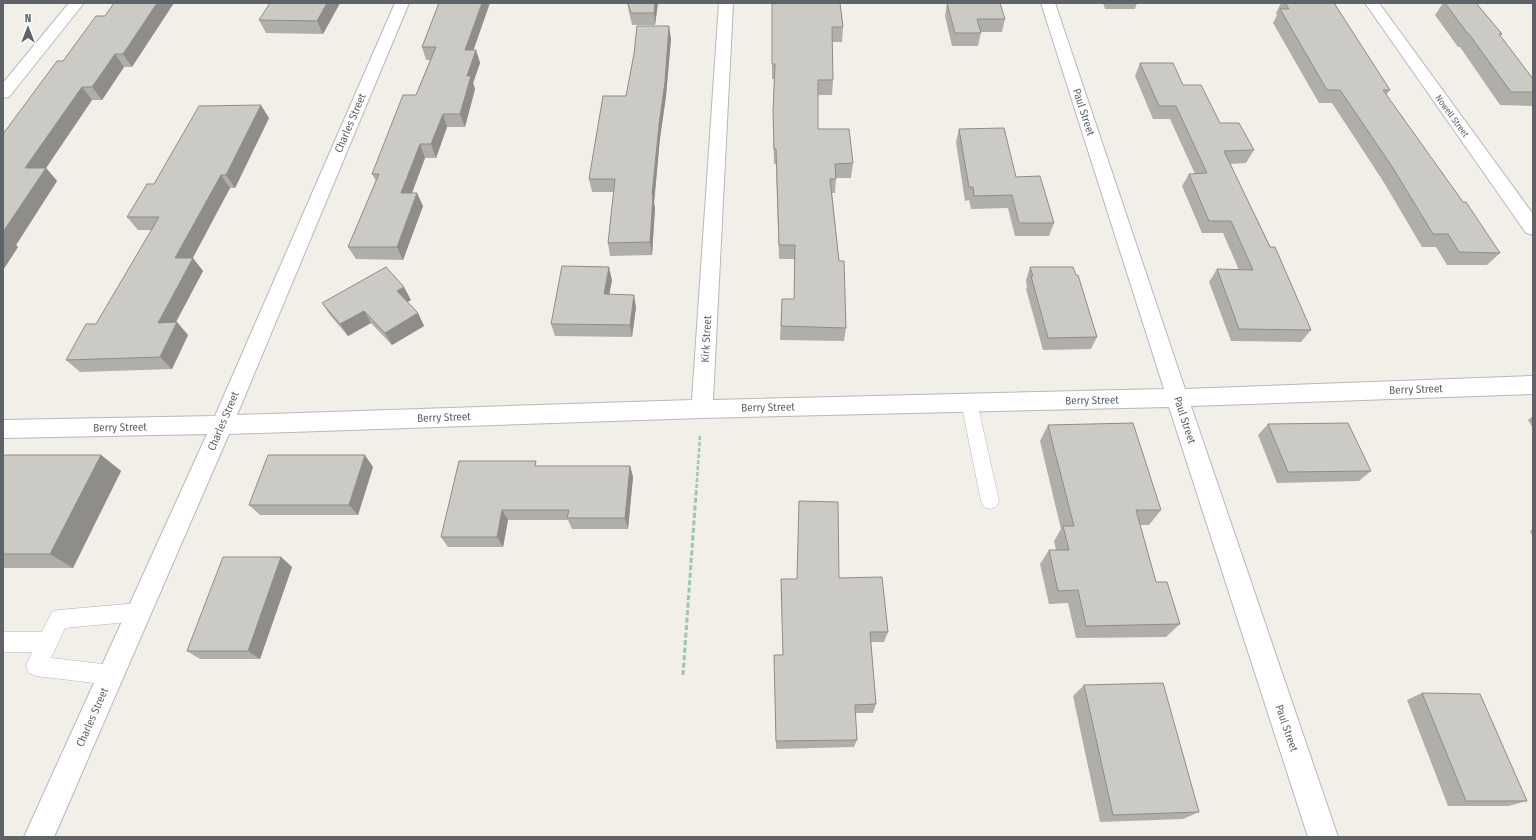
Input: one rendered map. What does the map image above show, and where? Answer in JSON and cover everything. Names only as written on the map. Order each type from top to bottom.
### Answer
[{"type":"street","points":[[3,93],[77,3]]},
{"type":"street","name":"Charles Street","points":[[39,837],[222,425],[402,3]]},
{"type":"street","name":"Kirk Street","points":[[702,409],[726,3]]},
{"type":"street","name":"Paul Street","points":[[1048,3],[1323,837]]},
{"type":"street","name":"Nowell Street","points":[[1372,3],[1533,228]]},
{"type":"street","name":"Berry Street","points":[[3,429],[222,425],[702,409],[1177,398],[1533,385]]},
{"type":"lane","points":[[969,402],[990,501]]},
{"type":"lane","points":[[111,675],[36,666],[60,619],[139,612]]},
{"type":"lane","points":[[3,642],[48,642]]},
{"type":"path","points":[[683,675],[702,409]]},
{"type":"building","points":[[114,3],[157,3],[123,54],[115,54],[92,87],[82,87],[25,168],[46,168],[3,232],[3,134],[57,61],[63,61],[96,16],[105,16]]},
{"type":"building","points":[[270,3],[327,3],[317,21],[259,20]]},
{"type":"building","points":[[439,3],[482,3],[465,50],[476,50],[467,76],[471,76],[460,114],[443,114],[431,144],[420,144],[401,193],[417,193],[397,247],[348,247],[379,174],[372,174],[403,95],[416,95],[436,47],[422,47]]},
{"type":"building","points":[[628,3],[655,3],[654,13],[631,13]]},
{"type":"building","points":[[840,3],[843,27],[832,27],[833,80],[818,80],[818,129],[849,129],[853,163],[835,164],[836,179],[830,179],[839,261],[844,261],[846,328],[781,326],[782,299],[794,299],[795,245],[779,245],[776,149],[774,149],[773,112],[775,64],[772,64],[772,4]]},
{"type":"building","points":[[947,3],[1000,3],[1005,19],[977,19],[981,33],[955,33]]},
{"type":"building","points":[[1285,3],[1334,3],[1390,90],[1383,90],[1463,202],[1466,202],[1500,253],[1459,252],[1448,234],[1433,234],[1393,168],[1340,90],[1327,90],[1280,9],[1289,9]]},
{"type":"building","points":[[1445,3],[1476,3],[1502,34],[1499,34],[1533,79],[1533,92],[1511,92]]},
{"type":"building","points":[[637,26],[669,26],[665,82],[652,195],[650,242],[608,243],[615,179],[589,179],[603,96],[626,96],[634,54]]},
{"type":"building","points":[[1140,63],[1173,63],[1183,85],[1201,85],[1220,123],[1239,123],[1254,150],[1224,151],[1270,247],[1275,247],[1311,330],[1239,329],[1217,269],[1253,270],[1231,221],[1209,221],[1189,174],[1207,173],[1176,106],[1159,106]]},
{"type":"building","points":[[261,105],[226,175],[221,175],[175,258],[193,258],[158,323],[177,322],[160,357],[66,360],[86,324],[96,324],[159,217],[127,217],[147,184],[154,184],[199,106]]},
{"type":"building","points":[[1004,128],[1016,177],[1040,176],[1054,223],[1019,223],[1012,195],[974,196],[973,187],[969,187],[959,129]]},
{"type":"building","points":[[562,266],[609,267],[604,294],[634,295],[630,325],[551,324]]},
{"type":"building","points":[[386,267],[404,287],[397,291],[418,313],[385,333],[364,311],[340,324],[322,303]]},
{"type":"building","points":[[1030,267],[1073,267],[1076,275],[1078,275],[1097,337],[1048,338],[1031,276],[1033,276]]},
{"type":"building","points":[[1133,423],[1161,510],[1136,510],[1156,582],[1167,582],[1180,624],[1086,626],[1078,590],[1058,591],[1049,550],[1069,550],[1063,526],[1074,526],[1048,425]]},
{"type":"building","points":[[1348,423],[1371,471],[1288,472],[1268,424]]},
{"type":"building","points":[[3,455],[101,455],[50,554],[3,554]]},
{"type":"building","points":[[268,455],[365,455],[349,505],[249,505]]},
{"type":"building","points":[[459,461],[536,461],[535,466],[630,466],[625,518],[567,518],[569,510],[502,510],[497,537],[441,537]]},
{"type":"building","points":[[799,501],[838,502],[839,578],[882,577],[888,632],[870,632],[876,704],[855,705],[857,740],[776,741],[774,655],[783,655],[781,579],[797,579]]},
{"type":"building","points":[[223,557],[281,557],[248,651],[187,651]]},
{"type":"building","points":[[1163,683],[1199,812],[1113,815],[1084,685]]},
{"type":"building","points":[[1422,693],[1480,694],[1527,801],[1466,801]]}]
